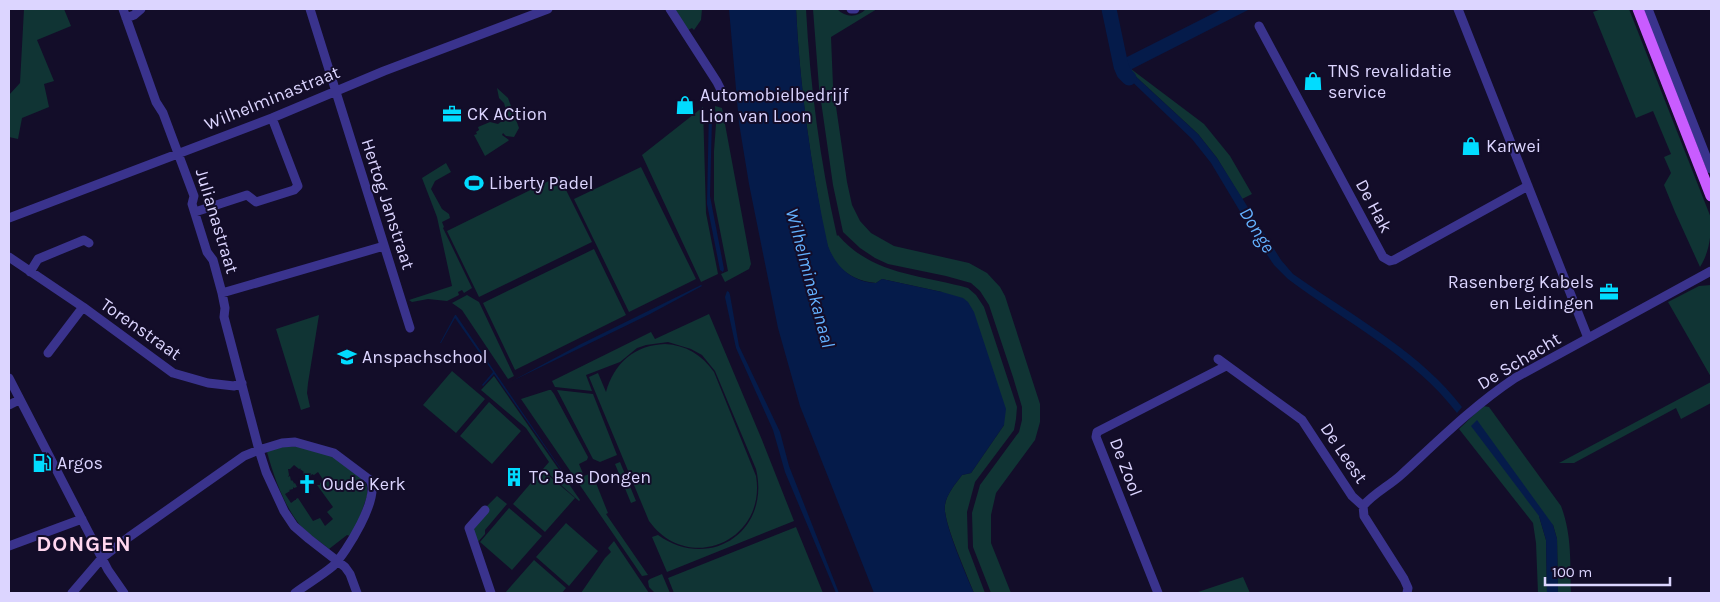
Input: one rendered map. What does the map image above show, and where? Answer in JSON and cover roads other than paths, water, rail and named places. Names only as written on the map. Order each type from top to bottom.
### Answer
[{"type":"main road","points":[[1638,9],[1662,59],[1711,196]]},
{"type":"street","name":"Julianastraat","points":[[123,9],[156,102],[163,113],[194,196],[192,204],[194,212],[222,293],[225,308],[224,317],[258,450],[269,480],[284,511],[294,526],[337,560],[350,574],[357,593]]},
{"type":"street","points":[[126,18],[139,12],[141,9]]},
{"type":"street","name":"Hertog Janstraat","points":[[310,9],[410,328]]},
{"type":"street","name":"Wilhelminastraat","points":[[9,218],[272,118],[334,90],[548,9]]},
{"type":"street","points":[[670,9],[722,92]]},
{"type":"street","points":[[1458,9],[1588,338]]},
{"type":"street","points":[[1648,9],[1662,59],[1711,169]]},
{"type":"street","name":"De Hak","points":[[1258,26],[1383,257],[1394,260],[1528,186]]},
{"type":"street","points":[[194,212],[247,195],[256,202],[294,190],[298,186],[272,118]]},
{"type":"street","points":[[30,272],[38,259],[84,240],[89,243]]},
{"type":"street","points":[[222,293],[384,246]]},
{"type":"street","name":"Torenstraat","points":[[9,257],[173,373],[208,383],[234,386],[242,383]]},
{"type":"street","name":"De Schacht","points":[[1363,506],[1371,497],[1392,483],[1470,411],[1494,392],[1515,378],[1711,271]]},
{"type":"street","points":[[48,353],[83,308]]},
{"type":"street","name":"De Leest","points":[[1218,360],[1302,420],[1352,496],[1363,506],[1364,516],[1404,579],[1408,588],[1407,593]]},
{"type":"street","name":"De Zool","points":[[1158,593],[1096,436],[1097,432],[1226,366]]},
{"type":"street","points":[[9,378],[102,558],[124,593]]},
{"type":"street","points":[[9,405],[20,400]]},
{"type":"street","points":[[72,593],[102,558],[198,488],[244,456],[258,450],[289,442],[310,445],[337,454],[370,480],[373,490],[370,502],[352,542],[333,565],[295,593]]},
{"type":"street","points":[[485,510],[469,528],[491,593]]},
{"type":"street","points":[[9,546],[82,519]]},
{"type":"water","name":"Wilhelminakanaal","points":[[729,9],[796,9],[803,98],[816,187],[828,246],[840,267],[859,280],[876,283],[882,279],[963,298],[974,312],[1006,409],[1004,425],[971,473],[962,475],[949,493],[945,505],[947,523],[974,593],[874,593],[800,406],[778,328],[749,184],[739,123]]},
{"type":"water","points":[[1222,9],[1250,9],[1132,69],[1132,73],[1198,134],[1217,158],[1281,260],[1293,274],[1391,340],[1429,371],[1462,407],[1457,413],[1439,392],[1399,356],[1288,279],[1274,265],[1211,163],[1192,139],[1122,72],[1117,63],[1121,60]]},
{"type":"water","points":[[709,108],[712,118],[710,196],[723,272],[720,270],[707,204]]},
{"type":"water","points":[[701,285],[650,314],[512,381],[579,345]]},
{"type":"water","points":[[727,291],[730,295],[739,346],[780,432],[789,466],[839,593],[836,593],[785,472],[773,430],[736,348],[725,297]]},
{"type":"water","points":[[455,315],[580,497],[494,374],[482,385],[493,372],[455,318],[440,343]]},
{"type":"water","points":[[1477,420],[1553,525],[1557,539],[1558,593],[1547,593],[1546,540],[1539,516],[1471,426]]},
{"type":"waterway","name":"Donge","points":[[1109,9],[1121,66],[1129,78]]},
{"type":"place","name":"TNS revalidatie service","points":[[1313,81]]},
{"type":"place","name":"Automobielbedrijf Lion van Loon","points":[[685,105]]},
{"type":"place","name":"CK ACtion","points":[[452,114]]},
{"type":"place","name":"Karwei","points":[[1471,146]]},
{"type":"place","name":"Liberty Padel","points":[[474,183]]},
{"type":"place","name":"Rasenberg Kabels en Leidingen","points":[[1609,292]]},
{"type":"place","name":"Anspachschool","points":[[347,357]]},
{"type":"place","name":"Argos","points":[[42,463]]},
{"type":"place","name":"TC Bas Dongen","points":[[514,477]]},
{"type":"place","name":"Oude Kerk","points":[[307,484]]},
{"type":"district","name":"DONGEN","points":[[84,544]]}]
